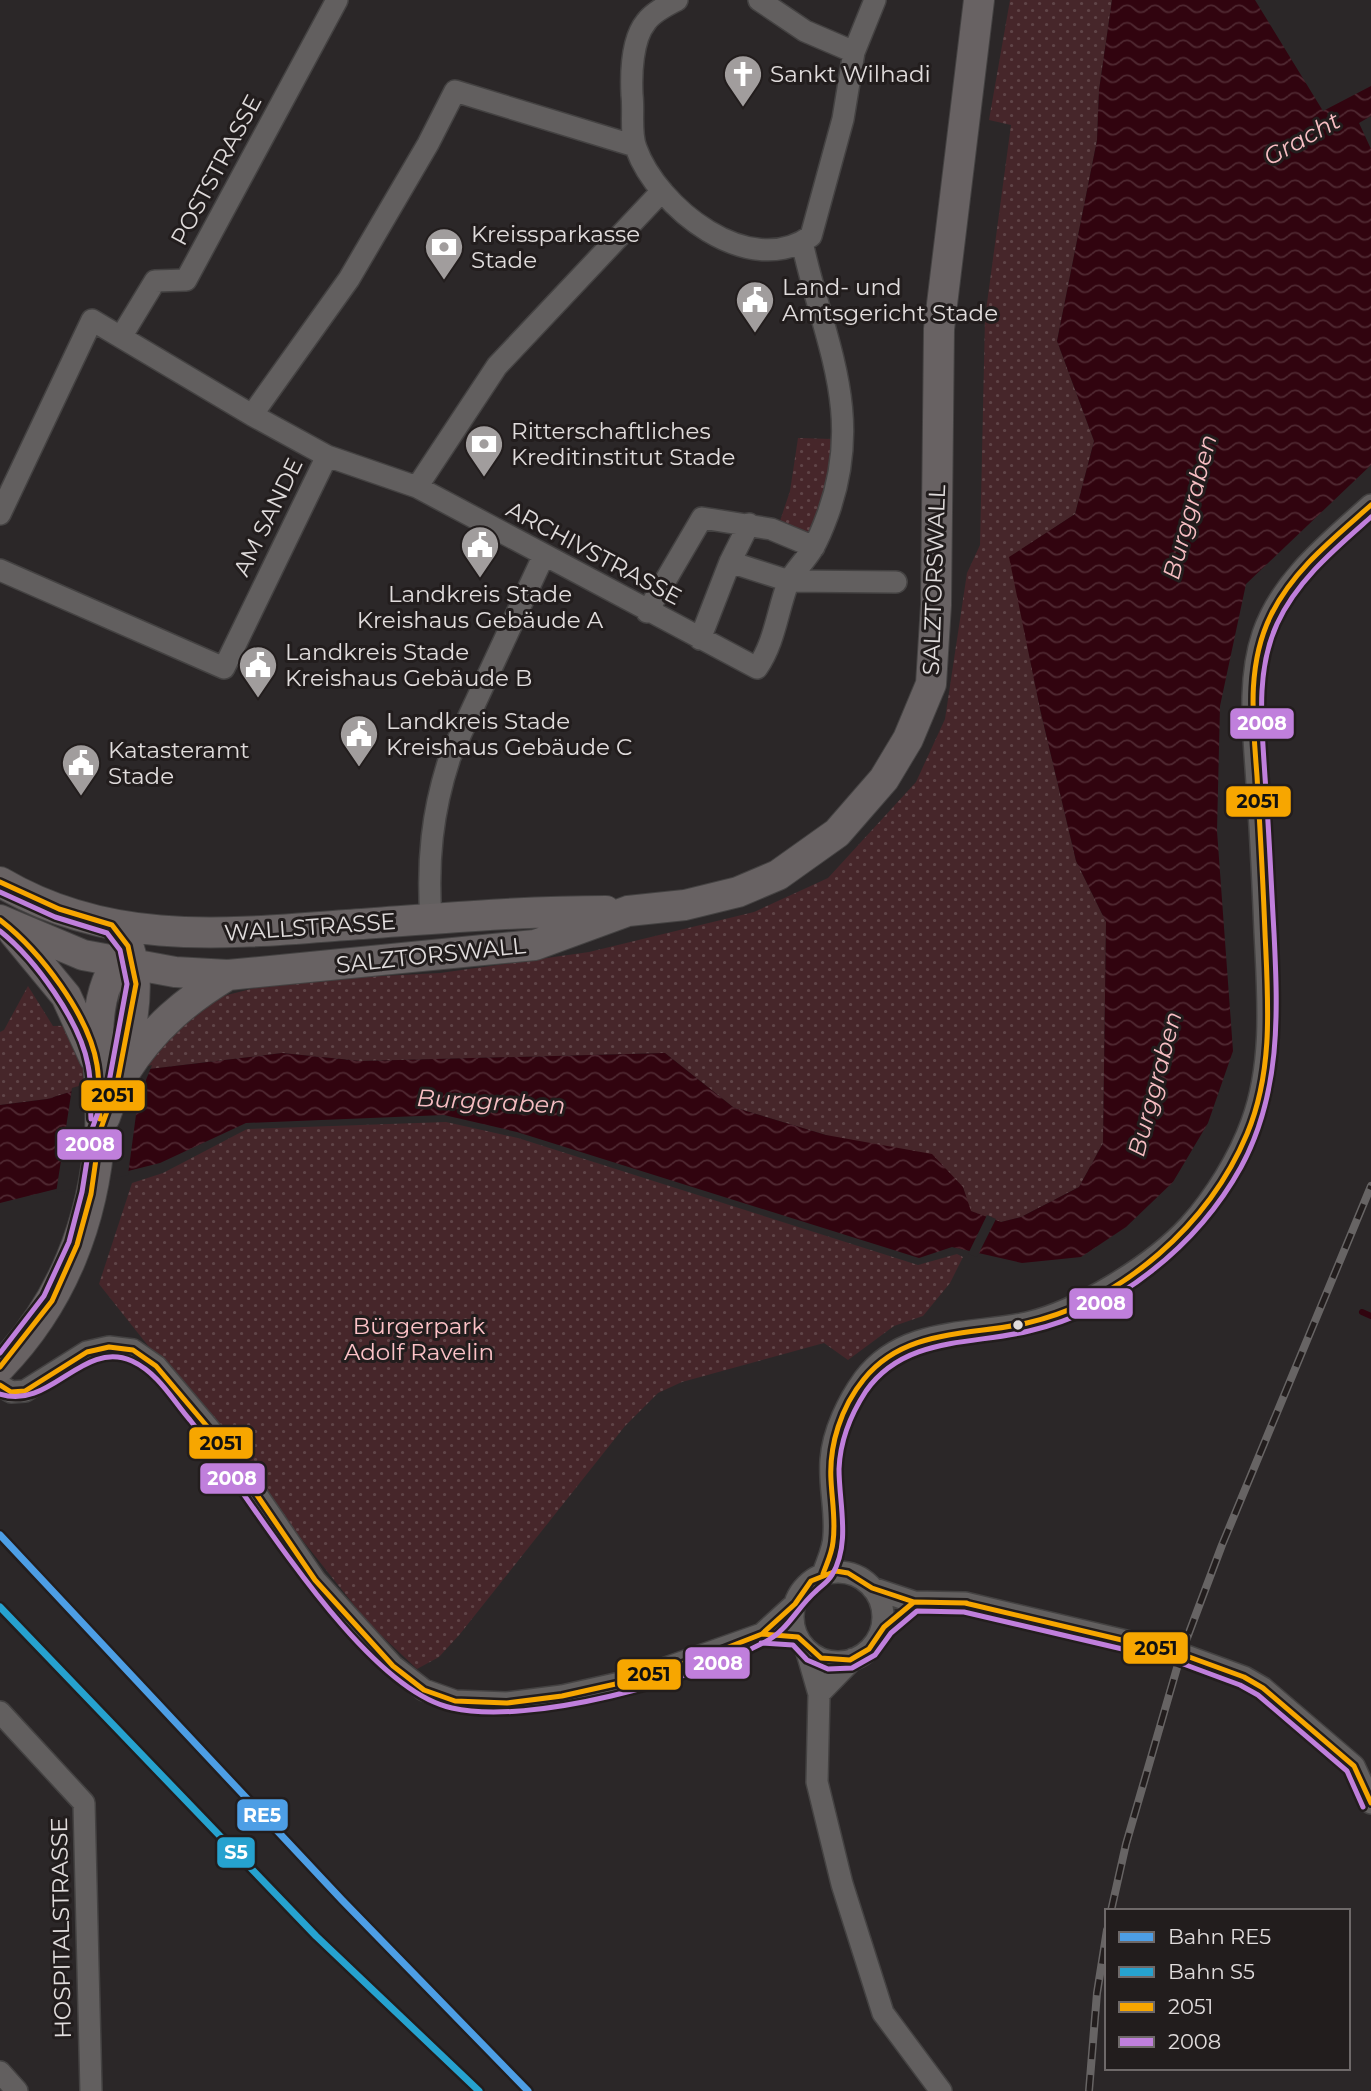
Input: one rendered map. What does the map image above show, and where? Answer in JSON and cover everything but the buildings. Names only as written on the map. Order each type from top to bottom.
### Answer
[{"type":"main road","name":"SALZTORSWALL","points":[[228,975],[535,945],[628,911],[718,898],[778,875],[814,852],[853,817],[884,779],[928,697],[936,605],[939,329],[979,0]]},
{"type":"main road","name":"WALLSTRASSE","points":[[0,882],[58,909],[123,951]]},
{"type":"main road","name":"WALLSTRASSE","points":[[123,951],[164,933],[232,933],[543,911],[628,911]]},
{"type":"main road","points":[[431,919],[433,955]]},
{"type":"main road","name":"WALLSTRASSE","points":[[2,921],[59,946],[123,951],[228,975]]},
{"type":"main road","points":[[2,921],[35,955],[66,996],[96,1062]]},
{"type":"main road","points":[[100,1131],[96,1062],[103,1001],[106,980],[123,951]]},
{"type":"main road","points":[[0,1367],[40,1319],[61,1284],[85,1221],[100,1131],[117,1084],[133,1005],[123,951]]},
{"type":"main road","points":[[117,1084],[156,1030],[175,1011],[228,975]]},
{"type":"street","name":"POSTSTRASSE","points":[[121,337],[155,281],[186,280],[337,0]]},
{"type":"street","points":[[677,0],[646,22],[639,40],[631,80],[635,146],[662,191],[677,209],[697,224],[736,244],[775,248],[802,242],[811,236],[840,132],[852,80],[854,52],[876,0]]},
{"type":"street","points":[[759,0],[805,31],[854,52]]},
{"type":"street","points":[[252,415],[349,279],[428,144],[455,91],[635,146]]},
{"type":"street","points":[[417,487],[497,366],[662,191]]},
{"type":"street","points":[[789,581],[814,547],[827,515],[840,468],[843,405],[834,353],[802,242]]},
{"type":"street","name":"AM SANDE","points":[[0,514],[92,320],[327,456],[224,668],[0,570]]},
{"type":"street","name":"ARCHIVSTRASSE","points":[[327,456],[417,487],[757,668],[769,651],[789,581]]},
{"type":"street","points":[[823,1574],[834,1538],[831,1458],[846,1407],[863,1380],[880,1362],[921,1340],[1029,1322],[1103,1290],[1138,1268],[1187,1228],[1215,1192],[1236,1157],[1253,1121],[1263,1068],[1269,1007],[1252,702],[1263,635],[1297,575],[1371,505]]},
{"type":"street","points":[[648,612],[702,518],[771,529],[814,547]]},
{"type":"street","points":[[701,639],[730,562],[749,524]]},
{"type":"street","points":[[431,919],[428,876],[431,830],[442,781],[450,757],[543,556]]},
{"type":"street","points":[[730,562],[789,581],[896,582]]},
{"type":"street","points":[[0,1385],[11,1392],[25,1391],[87,1352],[109,1347],[133,1350],[156,1366],[222,1444],[315,1580],[393,1666],[424,1690],[455,1701],[508,1703],[562,1696],[629,1681],[762,1634],[795,1604]]},
{"type":"street","points":[[834,1538],[881,1605],[881,1631]]},
{"type":"street","points":[[941,2091],[883,2013],[842,1884],[817,1782],[819,1694],[793,1624],[795,1604],[801,1591],[823,1574],[836,1571],[915,1602],[965,1603],[1181,1654],[1244,1677],[1264,1688],[1354,1766],[1371,1803]]},
{"type":"street","points":[[819,1694],[853,1659],[868,1650],[881,1631],[915,1602]]},
{"type":"street","points":[[762,1634],[802,1643],[825,1660],[853,1659]]},
{"type":"street","name":"HOSPITALSTRASSE","points":[[0,1712],[84,1803],[91,2091]]},
{"type":"street","points":[[0,2072],[17,2091]]},
{"type":"green space","points":[[1010,0],[1112,0],[1099,90],[1097,140],[1057,341],[1094,441],[1075,514],[1010,557],[1040,709],[1076,861],[1106,922],[1103,1143],[1079,1187],[1021,1217],[1001,1222],[970,1211],[963,1187],[826,1135],[733,1107],[665,1053],[361,1061],[282,1053],[141,1070],[47,1099],[0,1105],[0,1032],[4,1030],[28,986],[53,1026],[183,1023],[223,996],[283,981],[440,973],[589,952],[754,912],[828,878],[916,782],[945,719],[967,573],[980,545],[985,318],[1011,125],[989,120]]},
{"type":"green space","points":[[798,438],[832,439],[830,479],[811,532],[804,534],[780,521],[790,491]]},
{"type":"green space","name":"Bürgerpark Adolf Ravelin","points":[[446,1122],[518,1138],[918,1265],[957,1254],[963,1257],[950,1283],[923,1316],[894,1326],[848,1360],[824,1343],[682,1382],[658,1393],[625,1426],[460,1634],[439,1657],[417,1669],[369,1624],[99,1284],[132,1183],[163,1173],[247,1129]]},
{"type":"water","points":[[1112,0],[1255,0],[1323,111],[1371,86],[1371,116],[1359,123],[1371,149],[1371,465],[1246,584],[1220,706],[1217,831],[1233,1051],[1208,1123],[1173,1182],[1126,1227],[1081,1257],[1022,1263],[952,1247],[919,1258],[517,1132],[444,1115],[246,1123],[160,1163],[0,1203],[0,1105],[47,1099],[141,1070],[282,1053],[361,1061],[665,1053],[733,1107],[826,1135],[932,1154],[963,1187],[971,1211],[1001,1222],[1021,1217],[1079,1187],[1103,1143],[1106,922],[1076,861],[1040,709],[1009,557],[1075,514],[1094,441],[1057,341],[1097,140],[1099,90]]},
{"type":"pier","points":[[152,1065],[138,1100],[128,1175],[56,1193],[72,1088]]},
{"type":"pier","points":[[987,1215],[996,1219],[977,1257],[968,1254]]},
{"type":"waterway","points":[[1362,1312],[1371,1316]]},
{"type":"railway","points":[[1111,1909],[1126,1844],[1181,1654],[1222,1545],[1371,1186]]},
{"type":"railway","points":[[1089,2091],[1097,1993],[1105,1943]]},
{"type":"rail line","name":"RE5","points":[[0,1535],[342,1900],[528,2091]]},
{"type":"rail line","name":"S5","points":[[0,1607],[316,1936],[479,2091]]},
{"type":"transit line","name":"2051","points":[[823,1574],[832,1550],[834,1534],[831,1480],[834,1440],[843,1414],[856,1390],[880,1362],[919,1342],[1027,1323],[1097,1297],[1159,1254],[1186,1228],[1231,1167],[1256,1110],[1262,1085],[1267,1035],[1264,913],[1253,715],[1258,654],[1271,615],[1291,583],[1315,555],[1371,505]]},
{"type":"transit line","name":"2008","points":[[0,1394],[18,1397],[35,1393],[97,1359],[114,1357],[132,1361],[150,1372],[190,1420],[309,1585],[345,1628],[381,1665],[417,1693],[452,1708],[485,1712],[524,1711],[611,1696],[697,1671],[773,1637],[828,1580],[838,1563],[843,1537],[839,1469],[842,1449],[847,1428],[856,1409],[866,1391],[882,1373],[900,1360],[920,1352],[1029,1331],[1062,1321],[1123,1291],[1152,1271],[1202,1223],[1241,1167],[1264,1111],[1276,1023],[1274,933],[1262,719],[1265,661],[1277,624],[1295,593],[1318,566],[1371,517]]},
{"type":"transit line","name":"2051","points":[[0,882],[59,909],[112,925],[128,946],[136,984],[117,1084],[100,1131],[91,1194],[77,1245],[52,1301],[0,1367]]},
{"type":"transit line","name":"2008","points":[[0,892],[55,917],[107,933],[120,950],[127,984],[109,1082],[92,1129],[82,1192],[69,1242],[44,1296],[0,1353]]},
{"type":"transit line","name":"2051","points":[[0,920],[46,966],[84,1026],[97,1065],[100,1119]]},
{"type":"transit line","name":"2008","points":[[0,931],[41,974],[76,1029],[89,1072],[91,1119]]},
{"type":"transit line","name":"2051","points":[[0,1385],[11,1392],[25,1391],[87,1352],[109,1347],[133,1350],[156,1366],[222,1444],[315,1580],[393,1666],[424,1690],[455,1701],[507,1703],[562,1696],[629,1681],[703,1657],[762,1634],[795,1604],[811,1581],[836,1571],[848,1573],[872,1588],[914,1602],[965,1603],[1181,1654],[1244,1677],[1263,1688],[1354,1766],[1371,1803]]},
{"type":"transit line","name":"2051","points":[[716,1652],[762,1634],[798,1637],[821,1658],[850,1660],[869,1649],[884,1627],[914,1602],[967,1603]]},
{"type":"transit line","name":"2008","points":[[761,1643],[793,1645],[807,1660],[828,1669],[852,1668],[875,1655],[891,1633],[917,1611],[964,1612],[1178,1662],[1240,1685],[1258,1695],[1347,1771],[1363,1807]]},
{"type":"place","name":"Sankt Wilhadi","points":[[743,108]]},
{"type":"place","name":"Kreissparkasse Stade","points":[[444,281]]},
{"type":"place","name":"Land- und Amtsgericht Stade","points":[[755,334]]},
{"type":"place","name":"Ritterschaftliches Kreditinstitut Stade","points":[[484,478]]},
{"type":"place","name":"Landkreis Stade Kreishaus Gebäude A","points":[[480,579]]},
{"type":"place","name":"Landkreis Stade Kreishaus Gebäude B","points":[[258,699]]},
{"type":"place","name":"Landkreis Stade Kreishaus Gebäude C","points":[[359,768]]},
{"type":"place","name":"Katasteramt Stade","points":[[81,797]]},
{"type":"water label","name":"Gracht","points":[[1302,139]]},
{"type":"water label","name":"Burggraben","points":[[1190,507]]},
{"type":"water label","name":"Burggraben","points":[[1155,1084]]},
{"type":"water label","name":"Burggraben","points":[[491,1102]]}]
